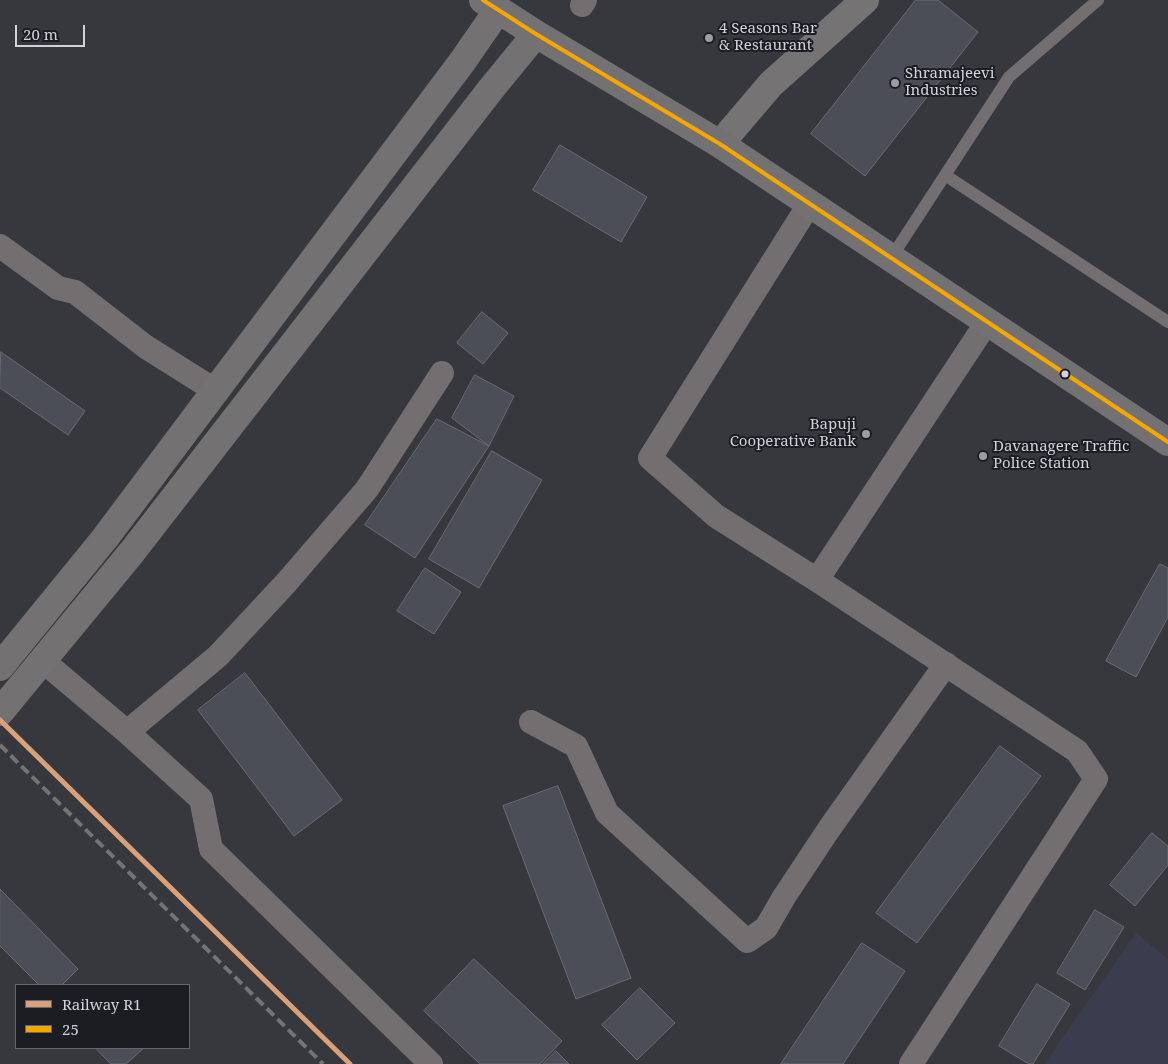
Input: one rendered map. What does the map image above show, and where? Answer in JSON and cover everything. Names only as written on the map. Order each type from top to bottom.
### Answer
[{"type":"main road","points":[[0,667],[105,538],[462,62],[490,5],[720,144],[1168,442]]},
{"type":"main road","points":[[0,712],[132,552],[536,34]]},
{"type":"street","points":[[720,144],[771,84],[864,0]]},
{"type":"street","points":[[810,204],[650,458],[716,516],[1077,751],[1096,779],[911,1064]]},
{"type":"street","points":[[0,246],[58,288],[75,292],[146,347],[216,391]]},
{"type":"street","points":[[817,580],[987,322]]},
{"type":"street","points":[[127,732],[218,656],[286,584],[366,489],[442,373]]},
{"type":"street","points":[[43,661],[127,732],[201,799],[211,850],[431,1064]]},
{"type":"street","points":[[531,722],[576,746],[607,813],[747,941],[766,928],[829,829],[946,664]]},
{"type":"lane","points":[[891,258],[1009,77],[1098,0]]},
{"type":"lane","points":[[945,175],[1168,322]]},
{"type":"shaded area","points":[[1136,933],[1168,959],[1168,1064],[1044,1064]]},
{"type":"building","name":"Shramajeevi Industries","points":[[916,0],[938,0],[978,32],[865,176],[811,134]]},
{"type":"building","points":[[560,145],[647,197],[621,242],[533,190]]},
{"type":"building","points":[[482,312],[508,333],[483,364],[457,343]]},
{"type":"building","points":[[1,352],[85,411],[68,435],[0,388]]},
{"type":"building","points":[[475,375],[514,396],[489,446],[452,418]]},
{"type":"building","points":[[437,419],[489,446],[415,558],[365,525]]},
{"type":"building","points":[[492,451],[542,480],[479,588],[429,559]]},
{"type":"building","points":[[1160,564],[1168,568],[1168,617],[1136,677],[1106,661]]},
{"type":"building","points":[[425,568],[461,592],[434,634],[397,611]]},
{"type":"building","points":[[245,673],[342,800],[294,836],[198,710]]},
{"type":"building","points":[[1000,746],[1041,776],[917,943],[876,913]]},
{"type":"building","points":[[558,786],[631,978],[576,999],[503,806]]},
{"type":"building","points":[[1152,833],[1168,846],[1168,865],[1135,906],[1110,885]]},
{"type":"building","points":[[0,889],[78,969],[63,984],[38,984],[0,946]]},
{"type":"building","points":[[1095,910],[1124,927],[1085,990],[1057,973]]},
{"type":"building","points":[[862,943],[905,971],[843,1064],[781,1064]]},
{"type":"building","points":[[474,959],[562,1041],[540,1064],[480,1064],[424,1011]]},
{"type":"building","points":[[1037,984],[1070,1004],[1033,1064],[1029,1064],[999,1046]]},
{"type":"building","points":[[640,988],[675,1023],[637,1060],[602,1025]]},
{"type":"building","points":[[97,1049],[143,1049],[126,1064],[111,1064]]},
{"type":"building","points":[[556,1051],[569,1064],[543,1064]]},
{"type":"railway","points":[[0,745],[323,1064]]},
{"type":"rail line","name":"R1","points":[[0,720],[350,1064]]},
{"type":"transit line","name":"25","points":[[483,0],[536,34],[720,144],[1168,442]]},
{"type":"place","name":"4 Seasons Bar & Restaurant","points":[[709,38]]},
{"type":"place","name":"Shramajeevi Industries","points":[[895,83]]},
{"type":"place","name":"Bapuji Cooperative Bank","points":[[866,434]]},
{"type":"place","name":"Davanagere Traffic Police Station","points":[[983,456]]}]
